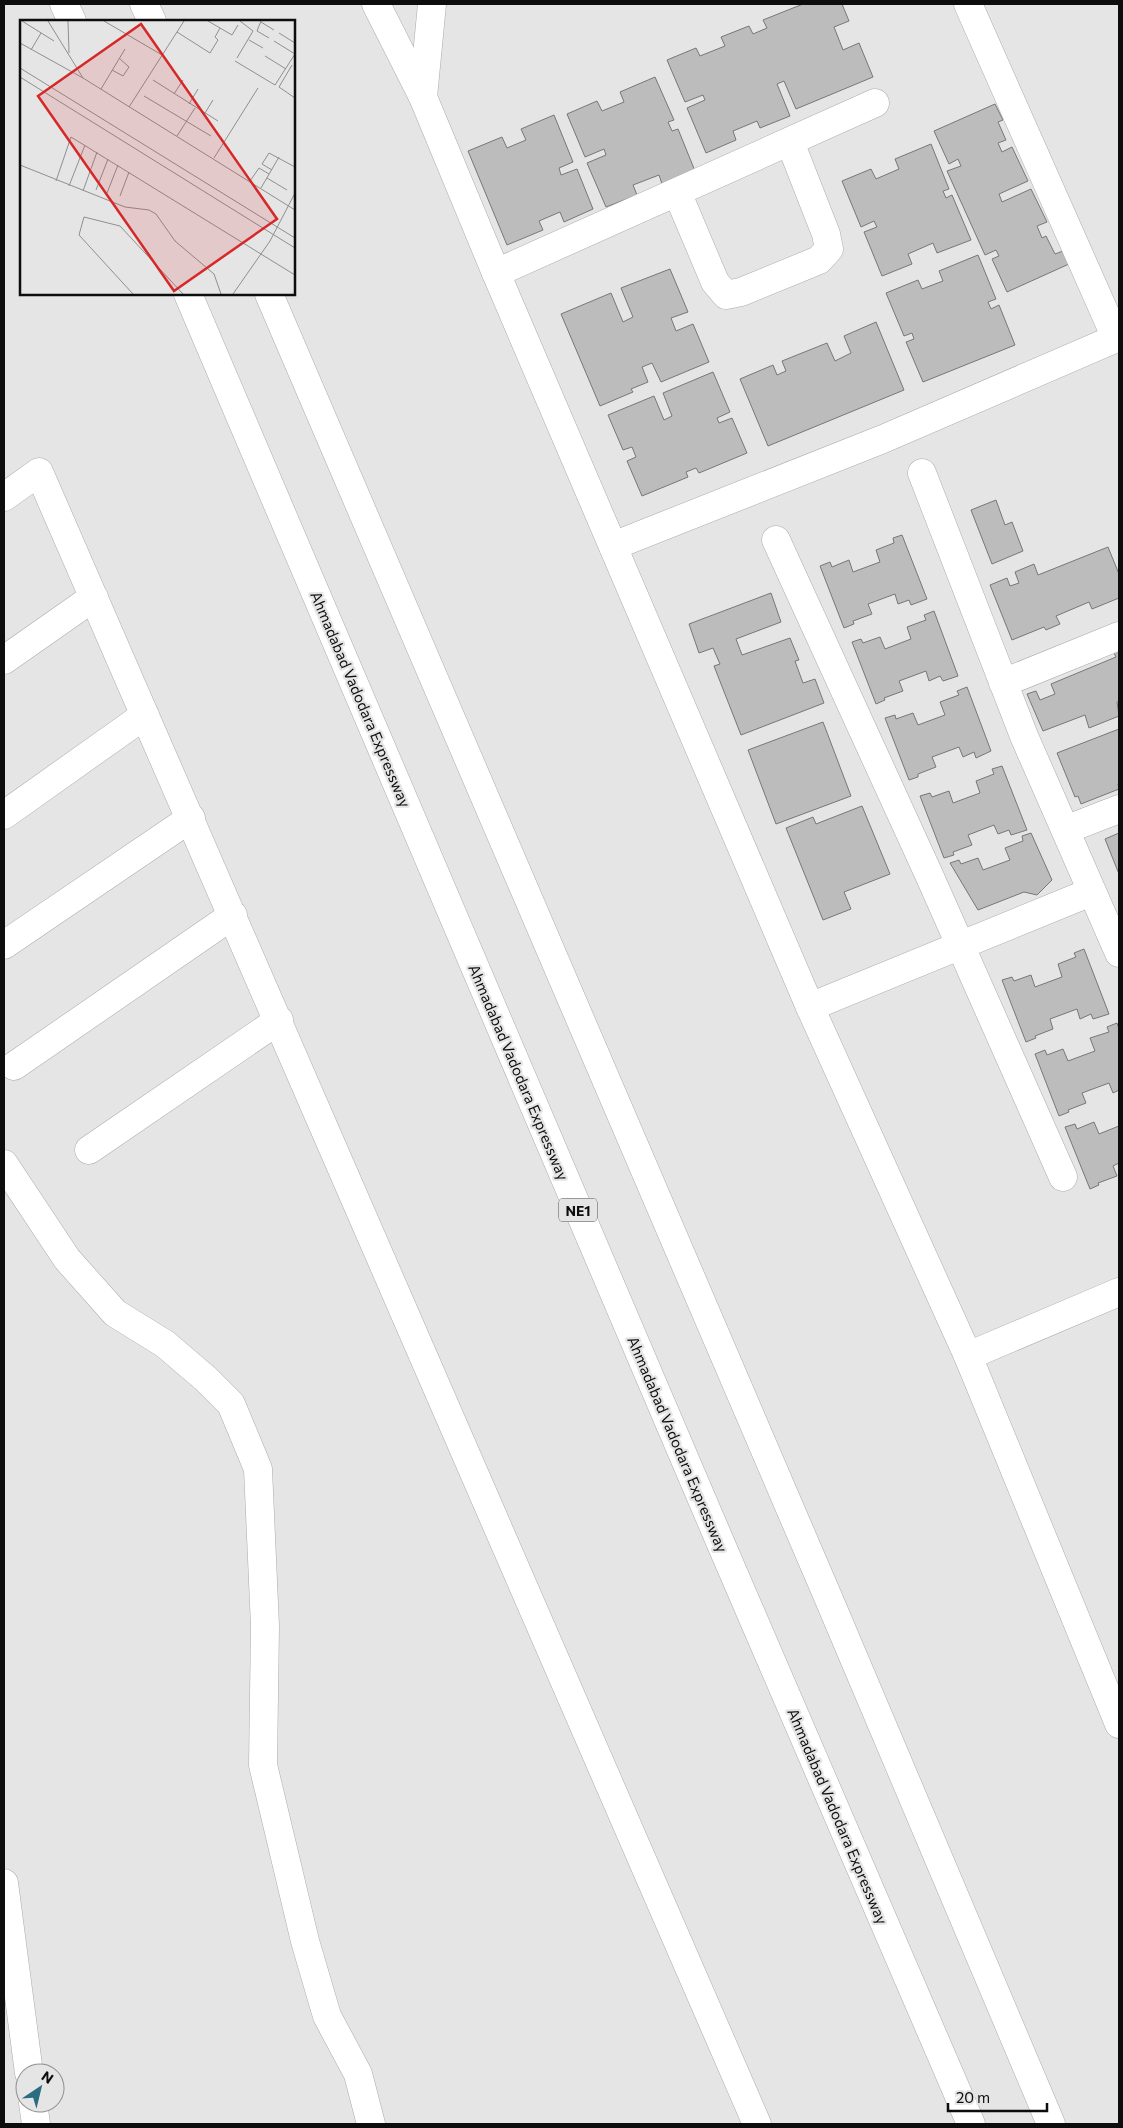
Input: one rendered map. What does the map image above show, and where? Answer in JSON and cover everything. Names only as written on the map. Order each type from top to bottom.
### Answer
[{"type":"main road","points":[[64,4],[72,20]]},
{"type":"main road","points":[[144,4],[152,20]]},
{"type":"main road","points":[[376,4],[423,97],[496,273],[810,1008],[968,1356],[1118,1716]]},
{"type":"main road","points":[[423,97],[432,4]]},
{"type":"main road","points":[[613,546],[883,439],[1118,338],[968,4]]},
{"type":"main road","points":[[496,273],[875,103]]},
{"type":"main road","points":[[678,192],[715,282],[726,295],[741,292],[819,260],[829,249],[826,234],[790,142]]},
{"type":"main road","name":"Ahmadabad Vadodara Expressway","points":[[188,295],[724,1553],[971,2124]]},
{"type":"main road","points":[[269,295],[832,1606],[1051,2124]]},
{"type":"main road","points":[[4,497],[39,472],[758,2124]]},
{"type":"main road","points":[[922,473],[1003,683],[1119,954]]},
{"type":"main road","points":[[776,540],[1063,1177]]},
{"type":"main road","points":[[4,660],[94,597]]},
{"type":"main road","points":[[1003,683],[1119,636]]},
{"type":"main road","points":[[4,815],[145,715]]},
{"type":"main road","points":[[1065,830],[1119,809]]},
{"type":"main road","points":[[4,945],[191,818]]},
{"type":"main road","points":[[810,1008],[1091,892]]},
{"type":"main road","points":[[14,1066],[233,915]]},
{"type":"main road","points":[[89,1150],[279,1020]]},
{"type":"main road","points":[[4,1164],[67,1259],[115,1313],[165,1344],[206,1379],[231,1404],[258,1469],[265,1626],[264,1765],[305,1941],[327,2016],[358,2074],[371,2124]]},
{"type":"main road","points":[[968,1356],[1119,1292]]},
{"type":"main road","points":[[4,1883],[28,2063]]},
{"type":"building","points":[[803,4],[842,4],[849,21],[834,27],[843,50],[859,43],[873,77],[796,109],[784,81],[777,84],[790,116],[760,128],[757,121],[733,131],[736,140],[706,153],[687,108],[705,100],[703,95],[685,102],[667,60],[696,48],[700,56],[725,46],[721,37],[749,26],[753,34],[767,28],[763,20]]},
{"type":"building","points":[[655,77],[674,120],[668,122],[672,131],[678,129],[695,171],[662,184],[659,175],[633,185],[637,195],[606,207],[587,163],[606,155],[604,149],[585,157],[567,114],[597,101],[602,111],[624,102],[620,92]]},
{"type":"building","points":[[995,104],[1003,120],[998,122],[1006,140],[998,143],[1002,152],[1012,147],[1028,181],[999,194],[1002,202],[1031,189],[1047,222],[1037,226],[1042,238],[1046,236],[1055,254],[1063,251],[1069,264],[1007,292],[992,259],[999,256],[996,250],[985,255],[947,171],[961,166],[958,159],[949,164],[934,131]]},
{"type":"building","points":[[554,115],[573,162],[559,168],[561,175],[577,169],[593,209],[564,222],[560,212],[539,221],[543,230],[507,245],[468,151],[502,137],[507,148],[526,140],[521,129]]},
{"type":"building","points":[[931,144],[949,189],[943,191],[946,198],[952,195],[971,240],[937,253],[933,243],[908,254],[912,264],[882,276],[864,232],[877,227],[874,221],[861,227],[842,181],[871,169],[876,179],[899,169],[895,159]]},
{"type":"building","points":[[978,255],[996,299],[988,302],[991,309],[999,305],[1015,345],[923,382],[906,342],[914,339],[912,333],[904,336],[886,293],[918,280],[922,289],[943,281],[939,271]]},
{"type":"building","points":[[670,269],[688,312],[671,318],[676,331],[693,324],[709,362],[661,382],[652,363],[642,367],[648,382],[631,389],[633,392],[600,406],[561,314],[611,293],[623,322],[633,317],[621,288]]},
{"type":"building","points":[[876,322],[904,390],[768,446],[740,379],[773,365],[777,375],[786,371],[782,361],[827,343],[835,361],[851,353],[844,336]]},
{"type":"building","points":[[713,372],[730,412],[717,418],[719,423],[732,418],[747,453],[699,473],[696,468],[686,472],[688,477],[642,496],[627,461],[636,457],[632,447],[623,450],[608,415],[654,396],[664,420],[672,416],[663,393]]},
{"type":"building","points":[[996,500],[1005,525],[1012,522],[1023,551],[992,564],[971,510]]},
{"type":"building","points":[[902,535],[927,599],[911,605],[909,600],[898,604],[895,594],[868,604],[872,614],[853,621],[854,624],[844,628],[820,566],[830,562],[832,567],[849,560],[853,572],[880,562],[876,550],[894,543],[893,538]]},
{"type":"building","points":[[1108,547],[1119,574],[1119,598],[1092,609],[1089,602],[1056,616],[1060,624],[1046,630],[1044,627],[1012,640],[990,585],[1007,578],[1010,586],[1019,583],[1015,572],[1034,564],[1038,575]]},
{"type":"building","points":[[771,593],[781,622],[736,639],[742,655],[790,638],[799,660],[795,661],[803,683],[815,679],[824,703],[741,735],[714,666],[720,664],[713,648],[699,653],[689,624]]},
{"type":"building","points":[[934,611],[958,676],[943,681],[940,676],[929,681],[926,671],[899,681],[903,691],[884,698],[885,700],[876,704],[852,642],[861,639],[863,643],[880,637],[885,649],[911,639],[907,627],[926,620],[924,615]]},
{"type":"building","points":[[1119,648],[1119,701],[1117,702],[1119,716],[1089,728],[1085,715],[1043,731],[1027,694],[1036,691],[1040,700],[1055,694],[1051,684],[1116,657],[1113,651]]},
{"type":"building","points":[[967,687],[991,751],[976,758],[974,752],[963,757],[959,747],[932,757],[936,767],[918,774],[918,777],[909,780],[885,718],[895,715],[896,719],[913,713],[918,725],[945,715],[940,702],[959,695],[957,691]]},
{"type":"building","points":[[823,722],[851,796],[776,824],[748,750]]},
{"type":"building","points":[[1119,729],[1119,789],[1081,804],[1078,796],[1075,797],[1057,753]]},
{"type":"building","points":[[1002,766],[1027,830],[1011,835],[1009,830],[998,834],[994,825],[968,835],[972,845],[953,852],[954,855],[944,858],[920,796],[930,793],[932,797],[949,791],[953,803],[980,793],[976,781],[994,774],[992,769]]},
{"type":"building","points":[[862,806],[890,874],[844,892],[851,909],[823,920],[786,828],[813,817],[816,824]]},
{"type":"building","points":[[1031,833],[1052,880],[1037,895],[1024,892],[978,910],[950,863],[959,860],[961,864],[978,858],[983,870],[1010,860],[1005,848],[1023,841],[1022,836]]},
{"type":"building","points":[[1119,833],[1119,874],[1105,839]]},
{"type":"building","points":[[1084,949],[1109,1014],[1093,1019],[1091,1014],[1080,1019],[1077,1009],[1050,1019],[1053,1029],[1035,1036],[1036,1038],[1026,1042],[1002,980],[1012,977],[1014,981],[1031,975],[1035,987],[1062,977],[1058,964],[1076,957],[1074,953]]},
{"type":"building","points":[[1117,1023],[1119,1029],[1119,1090],[1113,1093],[1109,1083],[1082,1093],[1086,1103],[1068,1110],[1069,1112],[1059,1116],[1035,1054],[1045,1050],[1047,1055],[1063,1049],[1068,1061],[1095,1051],[1090,1038],[1109,1032],[1107,1027]]},
{"type":"building","points":[[1094,1122],[1099,1134],[1119,1126],[1119,1163],[1113,1166],[1117,1176],[1098,1183],[1099,1185],[1090,1189],[1065,1127],[1075,1124],[1077,1129]]}]
